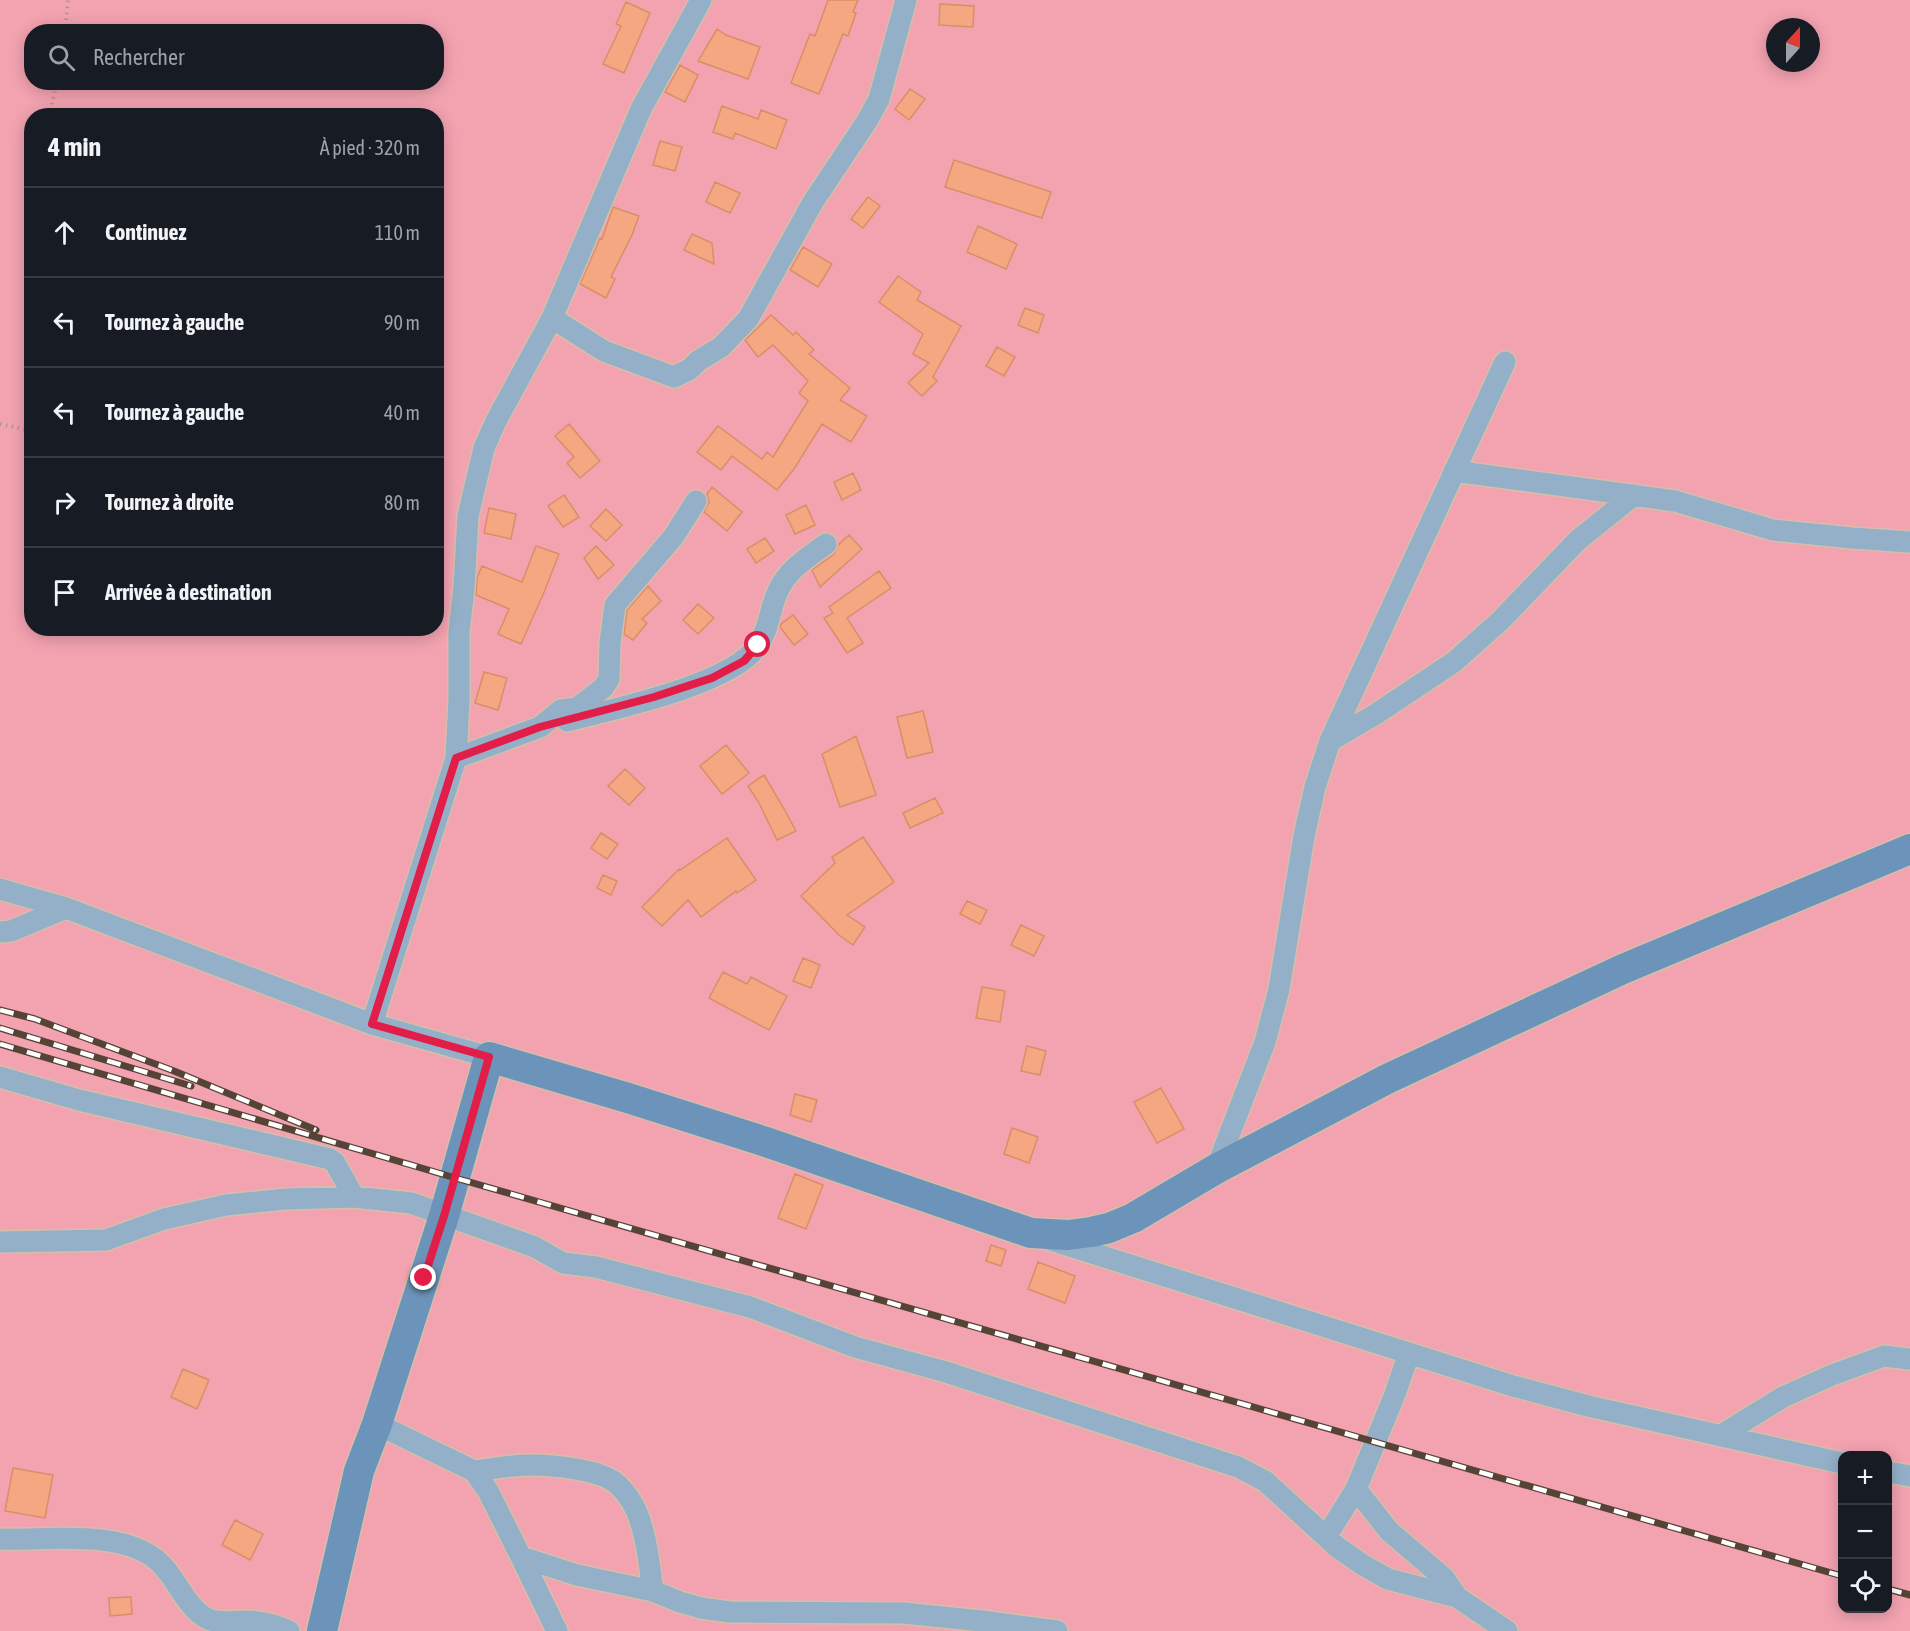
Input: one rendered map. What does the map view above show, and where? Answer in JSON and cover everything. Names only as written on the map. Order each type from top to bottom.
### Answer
[{"type":"street","points":[[372,1024],[456,758],[459,632],[468,516],[484,448],[496,421],[552,318],[641,109],[701,0]]},
{"type":"street","points":[[552,318],[604,351],[674,377],[690,369],[698,361],[721,347],[748,319],[820,189],[867,121],[882,88],[906,0]]},
{"type":"street","points":[[1216,1169],[1268,1031],[1279,989],[1304,836],[1315,787],[1330,741],[1505,362]]},
{"type":"street","points":[[1454,471],[1675,501],[1773,530],[1910,542]]},
{"type":"street","points":[[1330,741],[1376,714],[1454,662],[1500,621],[1578,540],[1634,495]]},
{"type":"street","points":[[540,727],[561,710],[577,708],[603,688],[609,679],[610,643],[615,604],[674,536],[696,501]]},
{"type":"street","points":[[456,758],[540,727],[666,694],[712,678],[744,661],[758,645],[770,621],[778,591],[799,563],[826,544]]},
{"type":"street","points":[[1031,1233],[1091,1232],[1109,1228],[1132,1218],[1216,1169],[1387,1079],[1623,969],[1910,849]]},
{"type":"street","points":[[0,889],[66,908],[372,1024],[628,1098],[763,1141],[1031,1233],[1513,1386],[1588,1406],[1838,1462]]},
{"type":"street","points":[[0,932],[11,931],[66,908]]},
{"type":"street","points":[[322,1631],[357,1481],[444,1216],[489,1057]]},
{"type":"street","points":[[0,1077],[89,1103],[330,1159],[354,1197]]},
{"type":"street","points":[[0,1242],[106,1240],[164,1219],[226,1205],[286,1199],[354,1197],[411,1203],[535,1246],[563,1263],[606,1269],[750,1307],[855,1347],[946,1372],[1238,1467],[1265,1481],[1326,1537],[1363,1565],[1388,1579],[1457,1597],[1508,1631]]},
{"type":"street","points":[[1326,1537],[1356,1489],[1395,1394],[1409,1353]]},
{"type":"street","points":[[1720,1436],[1783,1397],[1832,1375],[1884,1356],[1910,1359]]},
{"type":"street","points":[[377,1425],[474,1471],[488,1491],[557,1631]]},
{"type":"street","points":[[474,1471],[528,1465],[577,1470],[601,1475],[617,1483],[635,1508],[647,1547],[653,1591]]},
{"type":"street","points":[[1892,1473],[1910,1476]]},
{"type":"street","points":[[1356,1489],[1389,1531],[1444,1578],[1457,1597]]},
{"type":"street","points":[[0,1539],[104,1539],[137,1548],[152,1555],[162,1565],[194,1609],[206,1618],[224,1622],[261,1623],[289,1631]]},
{"type":"street","points":[[520,1557],[578,1575],[653,1591],[701,1608],[730,1612],[903,1614],[1057,1631]]},
{"type":"path","points":[[66,24],[68,0]]},
{"type":"path","points":[[51,108],[55,90]]},
{"type":"path","points":[[0,423],[24,428]]},
{"type":"shaded area","points":[[0,0],[1910,0],[1910,1631],[0,1631]]},
{"type":"building","points":[[828,0],[858,0],[848,36],[843,34],[819,94],[791,83],[810,34],[815,36]]},
{"type":"building","points":[[626,2],[650,13],[624,73],[603,64],[621,26],[616,24]]},
{"type":"building","points":[[940,4],[974,6],[973,27],[939,25]]},
{"type":"building","points":[[717,29],[726,35],[760,47],[748,79],[698,61]]},
{"type":"building","points":[[680,65],[698,75],[685,102],[665,92]]},
{"type":"building","points":[[910,89],[925,99],[909,120],[895,109]]},
{"type":"building","points":[[722,106],[758,119],[761,110],[787,120],[776,149],[735,133],[733,139],[713,132]]},
{"type":"building","points":[[660,141],[682,147],[675,171],[653,165]]},
{"type":"building","points":[[954,160],[1051,192],[1042,218],[945,187]]},
{"type":"building","points":[[715,182],[740,193],[730,213],[706,202]]},
{"type":"building","points":[[868,197],[880,206],[863,228],[851,219]]},
{"type":"building","points":[[613,207],[639,216],[611,277],[615,279],[606,298],[580,284],[600,238],[602,239]]},
{"type":"building","points":[[978,226],[1017,244],[1006,269],[967,252]]},
{"type":"building","points":[[692,234],[712,243],[714,264],[684,250]]},
{"type":"building","points":[[803,247],[832,264],[818,287],[790,270]]},
{"type":"building","points":[[898,276],[921,292],[917,300],[961,326],[933,377],[937,381],[922,396],[908,383],[929,363],[913,354],[923,334],[879,302]]},
{"type":"building","points":[[1025,308],[1044,315],[1038,333],[1018,325]]},
{"type":"building","points":[[771,315],[793,335],[796,332],[814,350],[809,354],[850,388],[840,400],[867,416],[851,442],[822,424],[794,469],[777,490],[732,456],[721,470],[697,452],[718,426],[762,459],[767,452],[773,457],[808,401],[799,393],[808,381],[773,345],[758,357],[745,340]]},
{"type":"building","points":[[997,347],[1015,357],[1004,376],[986,366]]},
{"type":"building","points":[[569,424],[600,461],[580,478],[567,463],[574,457],[555,436]]},
{"type":"building","points":[[853,473],[861,490],[842,500],[834,482]]},
{"type":"building","points":[[712,487],[742,512],[727,531],[704,512],[709,502],[707,494]]},
{"type":"building","points":[[564,495],[579,517],[563,527],[548,506]]},
{"type":"building","points":[[806,505],[815,525],[795,534],[786,515]]},
{"type":"building","points":[[489,508],[516,514],[511,539],[484,533]]},
{"type":"building","points":[[606,509],[622,525],[606,541],[590,526]]},
{"type":"building","points":[[849,535],[862,549],[820,587],[812,570],[834,554],[838,545]]},
{"type":"building","points":[[765,538],[774,551],[756,563],[747,549]]},
{"type":"building","points":[[536,546],[559,554],[521,644],[498,634],[509,609],[476,595],[477,578],[482,566],[522,582]]},
{"type":"building","points":[[596,546],[614,565],[598,579],[584,558]]},
{"type":"building","points":[[879,571],[891,588],[847,618],[863,643],[847,653],[824,618],[833,613],[829,607]]},
{"type":"building","points":[[648,586],[661,601],[642,619],[647,623],[633,640],[624,634],[627,610]]},
{"type":"building","points":[[698,604],[714,618],[698,634],[683,620]]},
{"type":"building","points":[[793,615],[808,634],[794,645],[780,627]]},
{"type":"building","points":[[484,672],[507,678],[498,710],[475,703]]},
{"type":"building","points":[[923,711],[933,752],[907,758],[897,717]]},
{"type":"building","points":[[856,736],[876,795],[840,807],[822,754]]},
{"type":"building","points":[[726,745],[749,773],[722,794],[700,766]]},
{"type":"building","points":[[625,769],[645,788],[629,805],[608,786]]},
{"type":"building","points":[[764,775],[796,831],[777,840],[748,786]]},
{"type":"building","points":[[935,798],[943,813],[910,828],[903,813]]},
{"type":"building","points":[[601,833],[618,844],[607,859],[591,848]]},
{"type":"building","points":[[863,837],[894,882],[847,915],[865,927],[853,945],[839,935],[801,896],[835,863],[832,857]]},
{"type":"building","points":[[727,838],[756,880],[737,893],[736,891],[701,917],[688,900],[662,926],[642,907],[679,869]]},
{"type":"building","points":[[603,875],[617,881],[611,895],[597,888]]},
{"type":"building","points":[[967,901],[987,910],[980,924],[960,914]]},
{"type":"building","points":[[1021,925],[1044,936],[1034,956],[1011,945]]},
{"type":"building","points":[[803,958],[820,965],[811,988],[793,981]]},
{"type":"building","points":[[723,972],[747,984],[751,977],[787,996],[769,1030],[709,998]]},
{"type":"building","points":[[982,987],[1005,991],[1000,1022],[976,1018]]},
{"type":"building","points":[[1027,1046],[1046,1051],[1040,1075],[1021,1071]]},
{"type":"building","points":[[1161,1088],[1184,1129],[1157,1143],[1134,1102]]},
{"type":"building","points":[[795,1094],[817,1100],[811,1122],[790,1115]]},
{"type":"building","points":[[1012,1128],[1038,1137],[1029,1163],[1004,1154]]},
{"type":"building","points":[[795,1174],[823,1185],[806,1229],[778,1218]]},
{"type":"building","points":[[991,1245],[1006,1250],[1001,1266],[986,1261]]},
{"type":"building","points":[[1038,1262],[1075,1276],[1065,1303],[1028,1289]]},
{"type":"building","points":[[183,1369],[209,1380],[197,1409],[171,1397]]},
{"type":"building","points":[[13,1468],[53,1475],[45,1518],[5,1511]]},
{"type":"building","points":[[235,1520],[263,1534],[250,1560],[222,1545]]},
{"type":"building","points":[[131,1597],[132,1614],[110,1616],[109,1598]]},
{"type":"railway","points":[[0,1010],[35,1019],[174,1071],[316,1130]]},
{"type":"railway","points":[[0,1028],[191,1086]]},
{"type":"railway","points":[[0,1044],[452,1177],[1838,1575]]},
{"type":"railway","points":[[1892,1590],[1910,1595]]},
{"type":"route","points":[[424,1278],[489,1057],[372,1024],[456,758],[540,727],[688,687],[712,678],[744,661],[758,645]]}]
